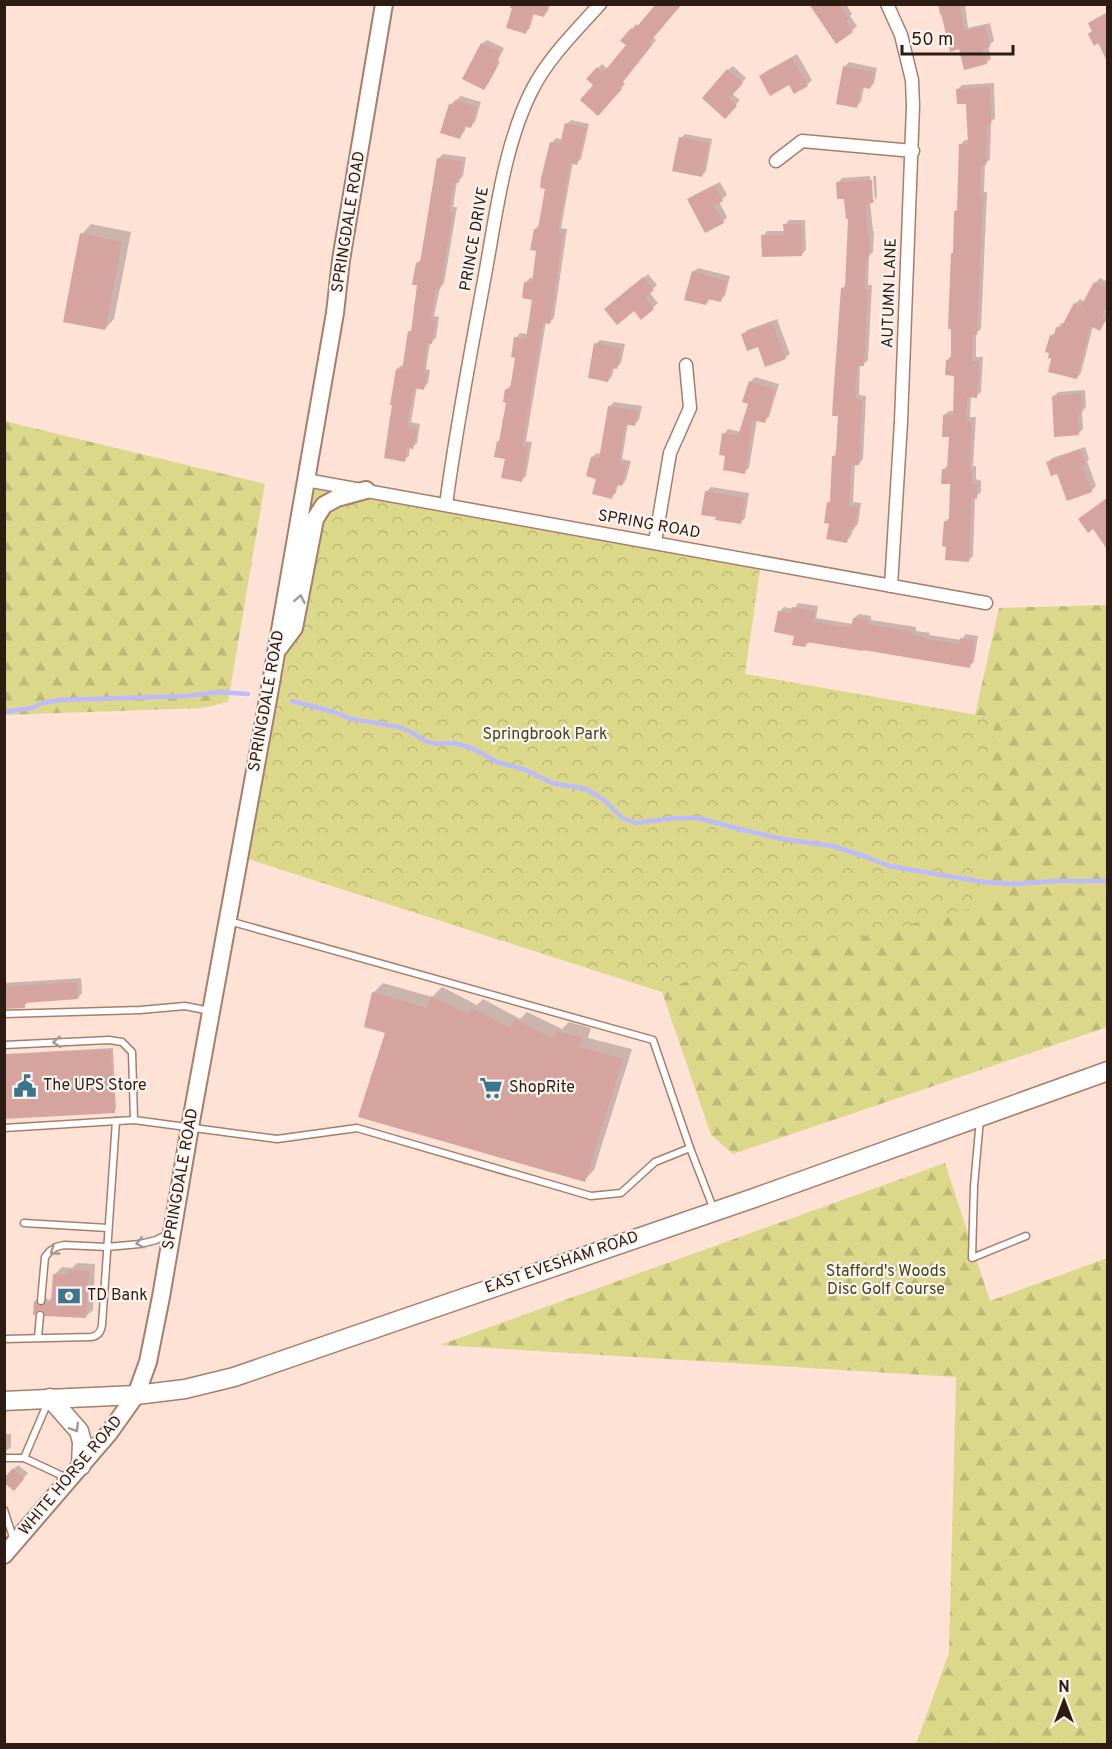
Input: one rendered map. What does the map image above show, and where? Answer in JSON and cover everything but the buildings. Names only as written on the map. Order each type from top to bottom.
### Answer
[{"type":"main road","name":"SPRINGDALE ROAD","points":[[136,1395],[148,1362],[161,1297],[335,313],[341,261],[384,4]]},
{"type":"main road","points":[[276,651],[294,628],[315,519],[324,506],[337,498],[366,490]]},
{"type":"main road","name":"EAST EVESHAM ROAD","points":[[4,1401],[136,1395],[185,1389],[234,1377],[754,1198],[1107,1071]]},
{"type":"main road","name":"WHITE HORSE ROAD","points":[[10,1549],[109,1433],[136,1395]]},
{"type":"main road","points":[[50,1398],[79,1431],[82,1442],[76,1472]]},
{"type":"street","name":"PRINCE DRIVE","points":[[446,504],[452,457],[501,183],[513,138],[531,91],[545,67],[600,4]]},
{"type":"street","name":"AUTUMN LANE","points":[[887,4],[901,35],[912,80],[913,106],[901,422],[891,586]]},
{"type":"street","points":[[776,161],[802,141],[913,152]]},
{"type":"street","points":[[655,542],[670,453],[690,408],[686,365]]},
{"type":"street","name":"SPRING ROAD","points":[[306,480],[986,603]]},
{"type":"lane","points":[[227,921],[652,1040],[714,1211]]},
{"type":"lane","points":[[4,1014],[140,1010],[185,1006],[211,1012]]},
{"type":"lane","points":[[4,1045],[109,1040],[123,1042],[132,1052],[135,1120]]},
{"type":"lane","points":[[981,1115],[974,1186],[972,1258],[1026,1236]]},
{"type":"lane","points":[[4,1128],[135,1120],[277,1139],[357,1128],[591,1196],[621,1193],[655,1162],[690,1148]]},
{"type":"lane","points":[[4,1339],[91,1337],[100,1332],[116,1121]]},
{"type":"lane","points":[[24,1223],[108,1228]]},
{"type":"lane","points":[[41,1301],[45,1257],[50,1251],[64,1245],[107,1247],[140,1244],[171,1232]]},
{"type":"lane","points":[[38,1338],[40,1315]]},
{"type":"lane","points":[[24,1458],[50,1398]]},
{"type":"lane","points":[[4,1458],[24,1458],[76,1472]]},
{"type":"lane","points":[[4,1510],[10,1549]]},
{"type":"green space","points":[[4,421],[265,484],[228,702],[203,708],[5,715]]},
{"type":"green space","name":"Springbrook Park","points":[[306,480],[761,562],[745,674],[994,718],[985,905],[685,982],[662,992],[239,856]]},
{"type":"green space","points":[[1107,605],[1107,1027],[733,1154],[711,1135],[662,992],[261,863],[975,715],[999,608]]},
{"type":"green space","name":"Stafford's Woods Disc Golf Course","points":[[945,1163],[990,1301],[1107,1258],[1107,1744],[916,1744],[949,1653],[956,1377],[440,1345]]},
{"type":"waterway","points":[[4,712],[32,708],[42,703],[61,700],[187,696],[219,692],[248,694]]},
{"type":"waterway","points":[[292,701],[352,719],[399,727],[425,741],[437,744],[454,743],[472,748],[497,762],[526,770],[552,783],[586,789],[603,799],[622,818],[636,823],[674,818],[698,818],[782,839],[833,846],[889,866],[983,882],[1011,884],[1108,881]]},
{"type":"place","name":"The UPS Store","points":[[25,1086]]},
{"type":"place","name":"ShopRite","points":[[491,1088]]},
{"type":"place","name":"TD Bank","points":[[69,1296]]}]
